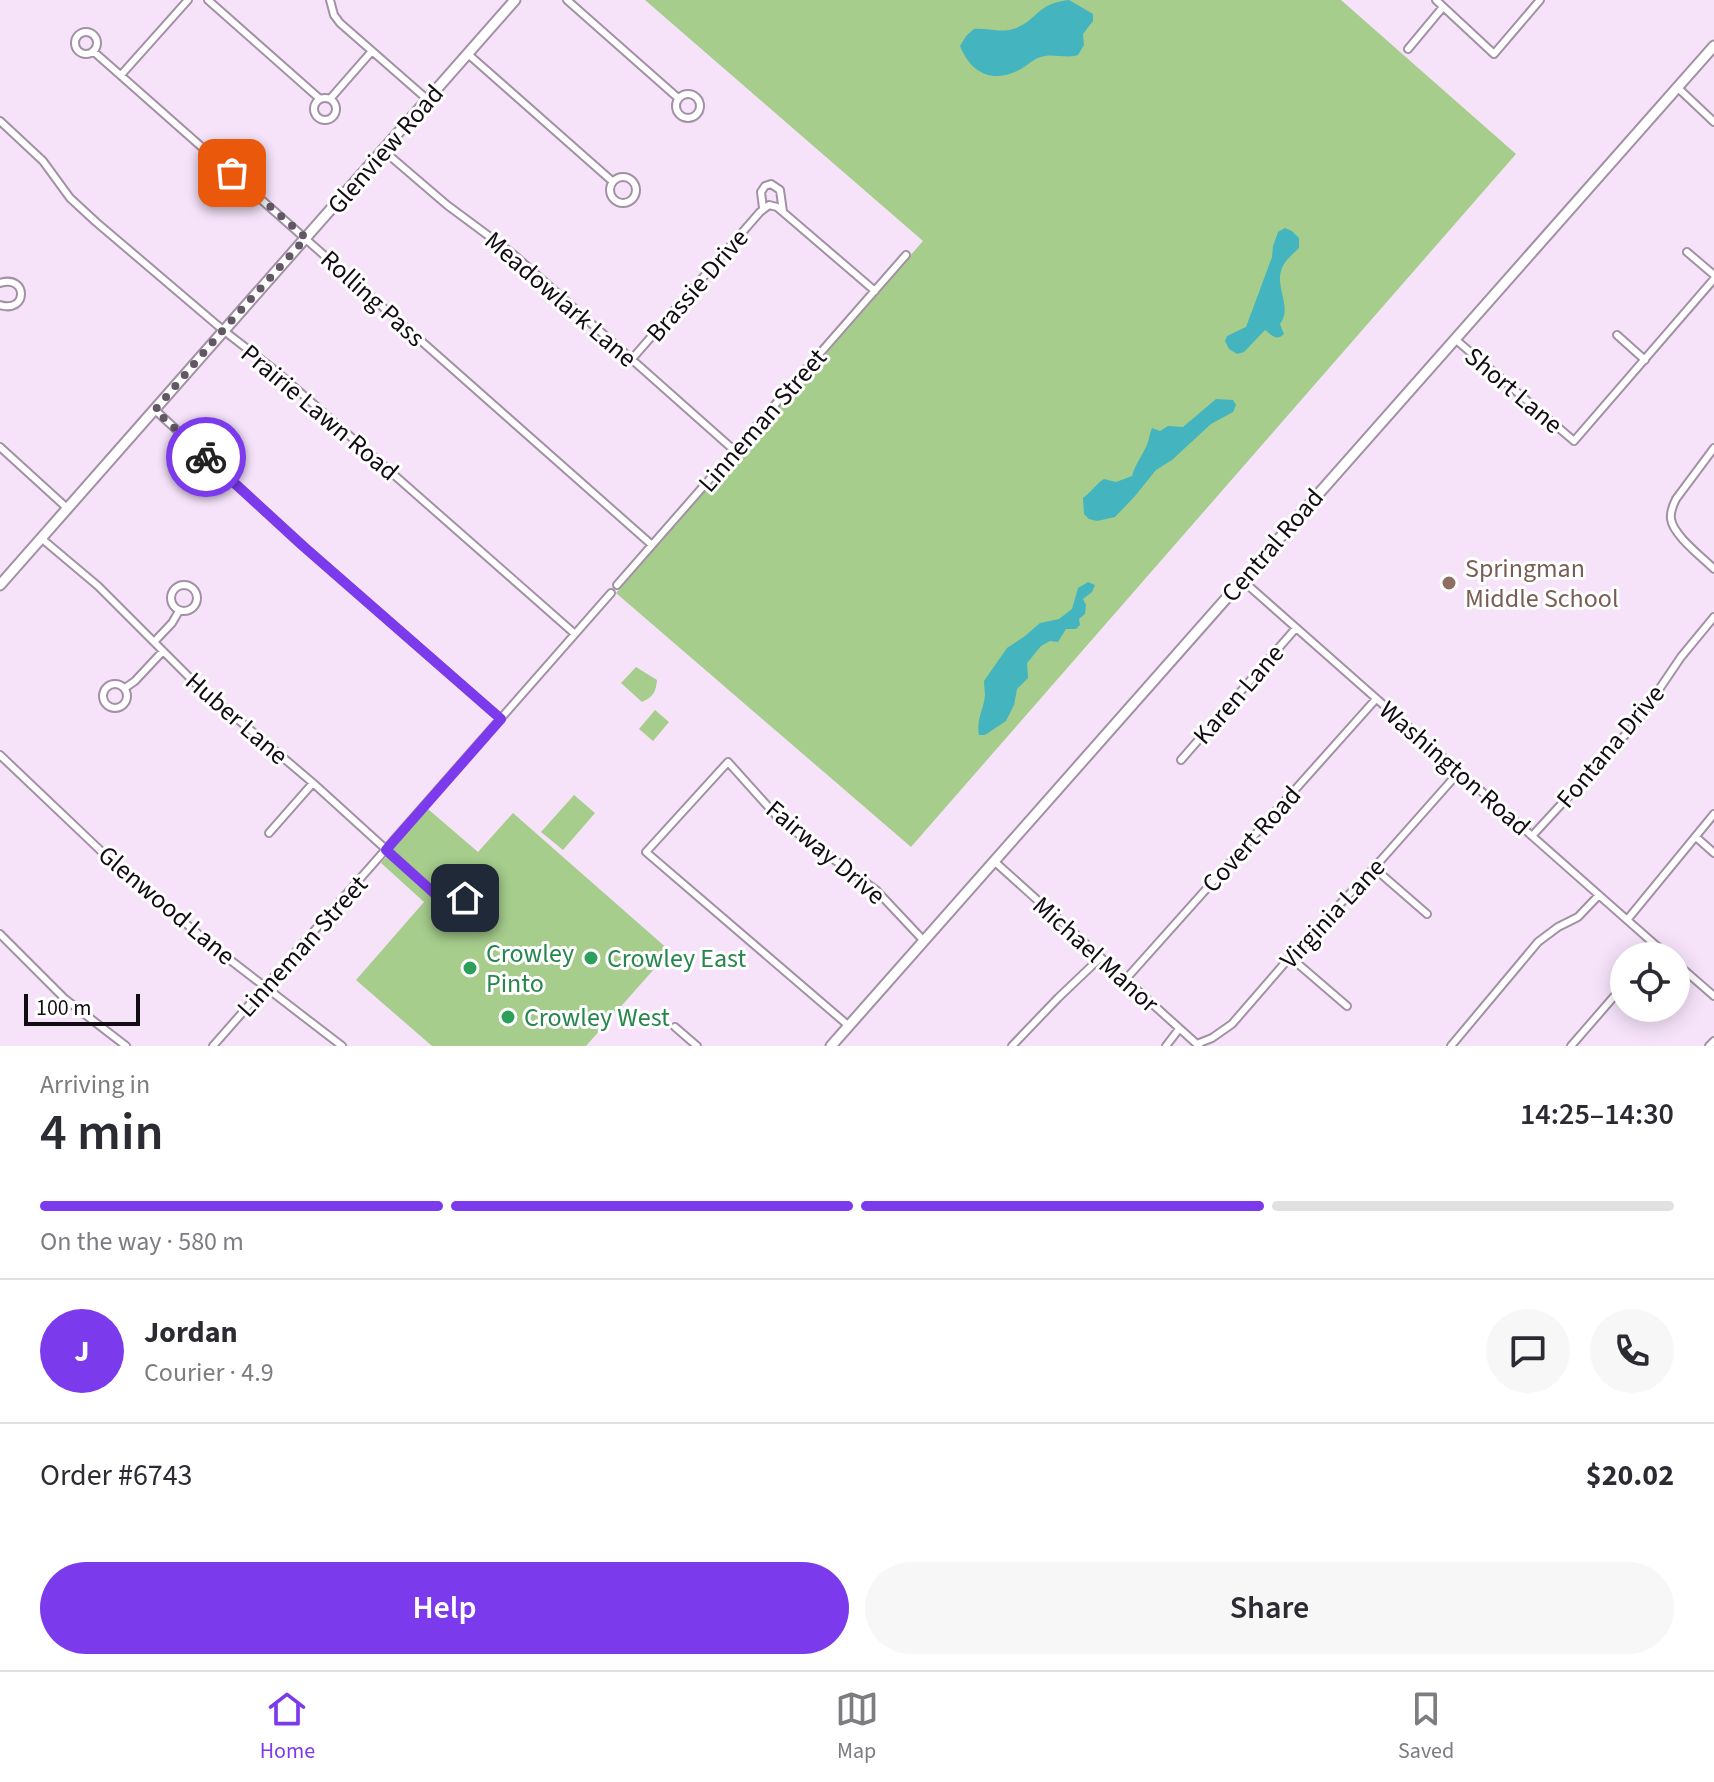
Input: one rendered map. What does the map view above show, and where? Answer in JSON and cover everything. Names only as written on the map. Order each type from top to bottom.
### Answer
[{"type":"main road","name":"Glenview Road","points":[[0,585],[515,0]]},
{"type":"main road","name":"Central Road","points":[[831,1046],[1714,46]]},
{"type":"street","points":[[121,75],[188,0]]},
{"type":"street","points":[[208,0],[320,99],[330,99],[372,51]]},
{"type":"street","points":[[330,0],[334,15],[428,100]]},
{"type":"street","points":[[567,0],[678,98]]},
{"type":"street","points":[[1436,0],[1494,54],[1540,0]]},
{"type":"street","points":[[1408,49],[1443,7]]},
{"type":"street","name":"Rolling Pass","points":[[93,51],[652,545]]},
{"type":"street","points":[[468,54],[612,181]]},
{"type":"street","points":[[1678,88],[1714,122]]},
{"type":"street","points":[[686,93],[695,95],[700,104],[699,112],[692,117],[678,114],[675,107],[678,98],[686,93]]},
{"type":"street","points":[[320,99],[315,104],[315,111],[318,117],[325,120],[336,112],[330,99]]},
{"type":"street","name":"Prairie Lawn Road","points":[[0,121],[43,161],[70,198],[173,289],[277,372],[575,634]]},
{"type":"street","name":"Meadowlark Lane","points":[[384,151],[447,205],[513,254],[735,451]]},
{"type":"street","points":[[620,177],[629,178],[636,186],[634,197],[624,203],[613,199],[610,192],[612,181],[620,177]]},
{"type":"street","name":"Brassie Drive","points":[[631,360],[762,210],[769,205],[780,210],[780,190],[771,184],[761,192],[762,210]]},
{"type":"street","points":[[780,210],[875,291]]},
{"type":"street","points":[[1617,335],[1645,360],[1713,280],[1687,252]]},
{"type":"street","name":"Linneman Street","points":[[617,585],[906,255]]},
{"type":"street","points":[[0,283],[5,280],[14,282],[21,293],[15,305],[0,305]]},
{"type":"street","name":"Short Lane","points":[[1455,339],[1574,441],[1645,360]]},
{"type":"street","points":[[155,410],[303,546],[501,719]]},
{"type":"street","points":[[0,447],[67,508]]},
{"type":"street","points":[[1714,448],[1676,499],[1671,520],[1676,531],[1714,569]]},
{"type":"street","name":"Huber Lane","points":[[41,538],[98,586],[228,712],[313,783],[444,902],[446,913],[452,918],[459,918],[467,910],[467,902],[461,896],[449,896],[444,902]]},
{"type":"street","name":"Washington Road","points":[[1242,580],[1652,942]]},
{"type":"street","points":[[189,585],[196,592],[197,601],[192,609],[179,611],[172,605],[171,592],[177,586],[189,585]]},
{"type":"street","name":"Linneman Street","points":[[213,1046],[611,593]]},
{"type":"street","points":[[154,642],[179,611]]},
{"type":"street","name":"Fontana Drive","points":[[1532,836],[1637,722],[1681,657],[1714,617]]},
{"type":"street","name":"Karen Lane","points":[[1181,760],[1296,628]]},
{"type":"street","name":"Huber Lane","points":[[125,688],[163,651]]},
{"type":"street","name":"Huber Lane","points":[[110,685],[125,688],[128,696],[122,707],[113,709],[104,702],[104,690],[110,685]]},
{"type":"street","name":"Covert Road","points":[[1125,980],[1376,699]]},
{"type":"street","name":"Glenwood Lane","points":[[0,755],[121,870],[225,956],[342,1046]]},
{"type":"street","name":"Fairway Drive","points":[[849,1026],[646,852],[728,762],[782,822],[876,890],[924,941]]},
{"type":"street","name":"Virginia Lane","points":[[1198,1045],[1232,1024],[1459,772]]},
{"type":"street","name":"Huber Lane","points":[[269,833],[313,783]]},
{"type":"street","points":[[1627,920],[1714,814]]},
{"type":"street","points":[[1696,837],[1714,853]]},
{"type":"street","name":"Michael Manor","points":[[994,861],[1198,1045]]},
{"type":"street","points":[[1374,868],[1427,914]]},
{"type":"street","points":[[1451,1046],[1538,942],[1578,917],[1599,895]]},
{"type":"street","points":[[0,934],[65,999],[126,1046]]},
{"type":"street","points":[[1290,957],[1347,1006]]},
{"type":"street","points":[[1012,1046],[1100,958]]},
{"type":"street","points":[[1690,975],[1714,996]]},
{"type":"street","points":[[1571,1046],[1610,1001]]},
{"type":"street","points":[[675,1027],[697,1046]]},
{"type":"street","points":[[1166,1046],[1179,1029]]},
{"type":"street","points":[[1709,1046],[1714,1041]]},
{"type":"green space","points":[[645,0],[1341,0],[1516,154],[911,847],[616,593],[923,241]]},
{"type":"green space","points":[[636,667],[657,680],[653,694],[642,702],[621,683]]},
{"type":"green space","points":[[655,710],[669,722],[653,741],[639,729]]},
{"type":"green space","points":[[574,795],[595,813],[563,850],[541,832]]},
{"type":"green space","points":[[428,809],[478,852],[513,813],[670,951],[586,1046],[432,1046],[356,980],[424,902],[381,863]]},
{"type":"water","points":[[1069,0],[1093,14],[1093,21],[1083,34],[1084,45],[1078,55],[1041,57],[1009,74],[991,76],[976,69],[960,46],[974,29],[1013,29],[1028,22],[1043,8]]},
{"type":"water","points":[[1285,228],[1299,238],[1299,248],[1285,262],[1280,275],[1285,311],[1280,324],[1284,334],[1276,337],[1265,330],[1244,352],[1237,354],[1229,349],[1225,341],[1227,336],[1246,327],[1278,232]]},
{"type":"water","points":[[1216,399],[1233,400],[1236,405],[1233,412],[1211,424],[1172,460],[1156,470],[1115,517],[1097,521],[1084,514],[1083,498],[1101,481],[1116,482],[1132,476],[1152,428],[1160,431],[1168,426],[1183,427]]},
{"type":"water","points":[[1088,582],[1095,585],[1083,599],[1085,614],[1079,619],[1080,625],[1076,629],[1066,629],[1058,642],[1050,641],[1041,646],[1027,663],[1028,678],[1017,689],[1006,721],[985,735],[979,735],[984,681],[1007,648],[1040,623],[1059,619],[1072,609],[1078,588]]},
{"type":"way so far","points":[[206,457],[155,410],[306,238],[232,173]]},
{"type":"place","name":"Springman Middle School","points":[[1449,583]]},
{"type":"place","name":"Crowley East","points":[[591,958]]},
{"type":"place","name":"Crowley Pinto","points":[[470,968]]},
{"type":"place","name":"Crowley West","points":[[508,1017]]},
{"type":"route","points":[[206,457],[501,719],[386,850],[444,902],[449,896],[457,894],[465,898]]}]
